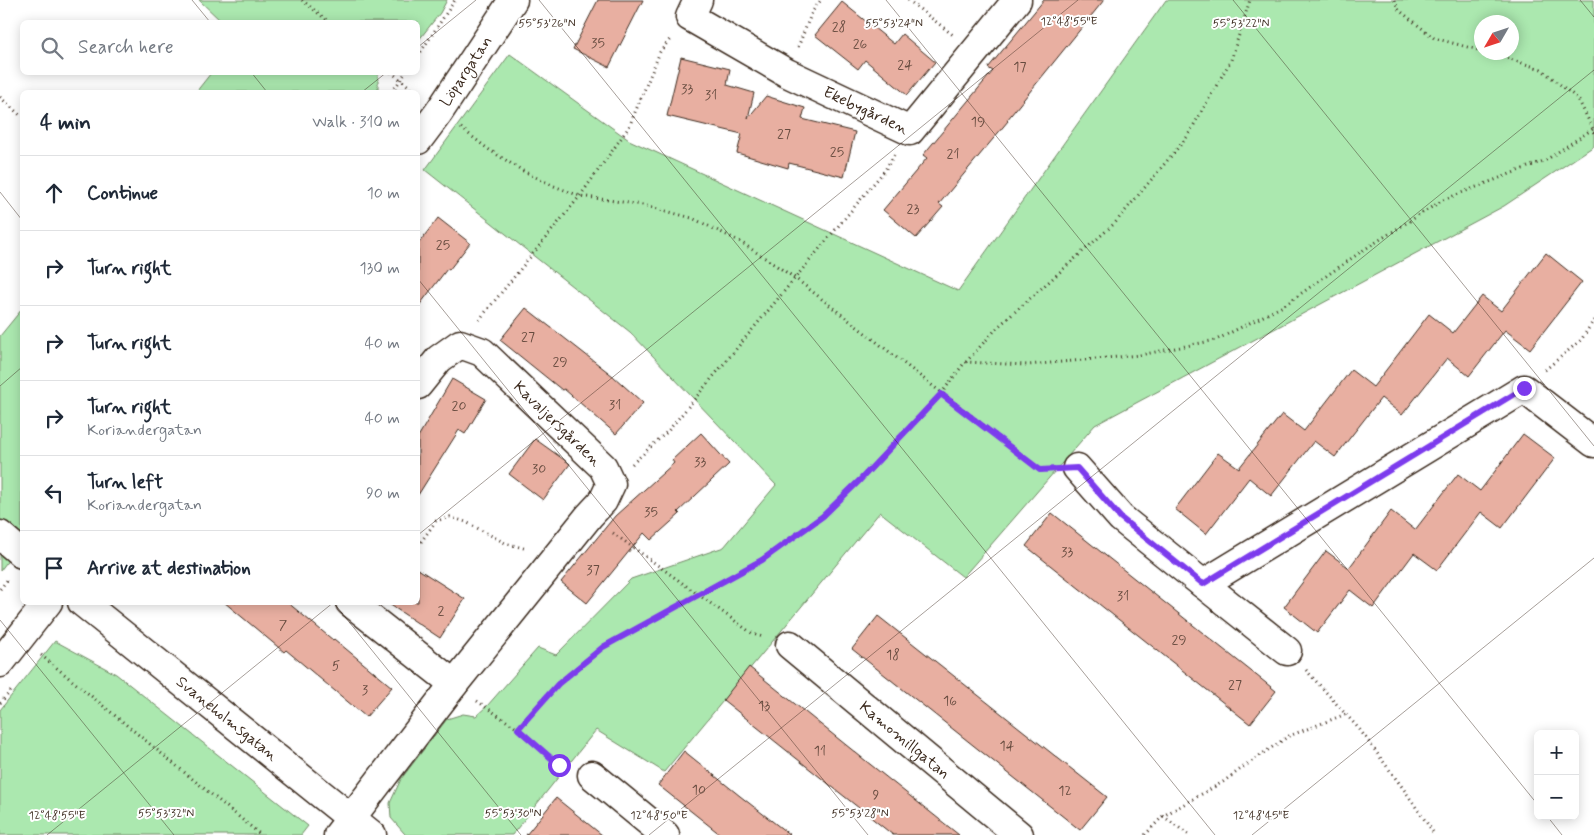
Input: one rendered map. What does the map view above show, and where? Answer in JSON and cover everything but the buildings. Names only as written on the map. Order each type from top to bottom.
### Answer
[{"type":"street","name":"Löpargatan","points":[[420,137],[439,112],[513,0]]},
{"type":"street","name":"Ekebygården","points":[[694,8],[787,73],[910,131],[1017,0]]},
{"type":"street","points":[[420,383],[439,359],[460,344]]},
{"type":"street","name":"Kavaljersgården","points":[[344,827],[454,684],[556,556],[603,501],[611,484],[603,467],[482,352],[460,344]]},
{"type":"street","points":[[1203,584],[1524,388],[1594,443]]},
{"type":"street","points":[[1077,468],[1121,518],[1287,651]]},
{"type":"street","points":[[0,535],[20,552]]},
{"type":"street","points":[[0,663],[46,605]]},
{"type":"street","name":"Svaneholmsgatan","points":[[85,605],[344,827],[372,835]]},
{"type":"street","points":[[354,605],[454,684]]},
{"type":"street","name":"Kamomillgatan","points":[[790,645],[1019,835]]},
{"type":"street","points":[[592,775],[665,835]]},
{"type":"path","points":[[302,0],[327,20]]},
{"type":"path","points":[[420,53],[455,0]]},
{"type":"path","points":[[787,73],[812,12],[821,0]]},
{"type":"path","points":[[908,0],[974,52]]},
{"type":"path","points":[[518,729],[558,684],[603,647],[762,560],[823,516],[860,480],[941,394],[965,362],[999,326],[1115,223],[1187,137],[1231,60],[1250,0]]},
{"type":"path","points":[[1394,0],[1399,10],[1434,38],[1474,49]]},
{"type":"path","points":[[460,344],[580,196],[629,128],[660,52],[694,8]]},
{"type":"path","points":[[1514,60],[1541,68],[1578,99],[1594,128],[1594,134]]},
{"type":"path","points":[[394,75],[413,90]]},
{"type":"path","points":[[394,90],[404,75]]},
{"type":"path","points":[[0,97],[20,115]]},
{"type":"path","points":[[439,112],[488,149],[523,171],[554,186],[580,196],[643,205],[692,218],[739,240],[795,278],[1040,470],[1077,468]]},
{"type":"path","points":[[965,362],[1028,365],[1140,355],[1216,340],[1283,306],[1365,248],[1443,200],[1546,160],[1594,128]]},
{"type":"path","points":[[611,484],[668,431],[884,170],[910,131]]},
{"type":"path","points":[[1524,388],[1581,340],[1594,320]]},
{"type":"path","points":[[589,516],[753,634],[790,645]]},
{"type":"path","points":[[420,543],[436,522],[450,517],[466,522],[505,543],[556,556]]},
{"type":"path","points":[[20,638],[261,835]]},
{"type":"path","points":[[1287,651],[1304,667],[1360,730],[1405,791],[1434,835]]},
{"type":"path","points":[[454,684],[518,729],[559,765],[592,775]]},
{"type":"path","points":[[1145,835],[1163,816],[1223,782],[1289,736],[1346,714]]},
{"type":"path","points":[[1163,816],[1189,835]]},
{"type":"green space","points":[[199,0],[447,0],[440,13],[420,38],[420,20],[220,20]]},
{"type":"green space","points":[[1166,0],[1594,0],[1594,146],[1504,206],[1095,425],[963,577],[880,512],[664,772],[596,730],[512,835],[406,835],[391,818],[390,803],[401,779],[447,719],[463,714],[476,716],[538,648],[556,655],[631,579],[724,547],[776,485],[630,332],[425,170],[510,54],[629,140],[958,291]]},
{"type":"green space","points":[[209,75],[378,75],[378,90],[198,90]]},
{"type":"green space","points":[[20,311],[20,545],[0,571],[0,336]]},
{"type":"green space","points":[[55,641],[116,674],[308,826],[301,835],[0,835],[0,710]]},
{"type":"route","points":[[559,765],[518,729],[558,684],[603,647],[762,560],[823,516],[860,480],[941,394],[1040,470],[1077,468],[1121,518],[1203,584],[1524,388]]}]
